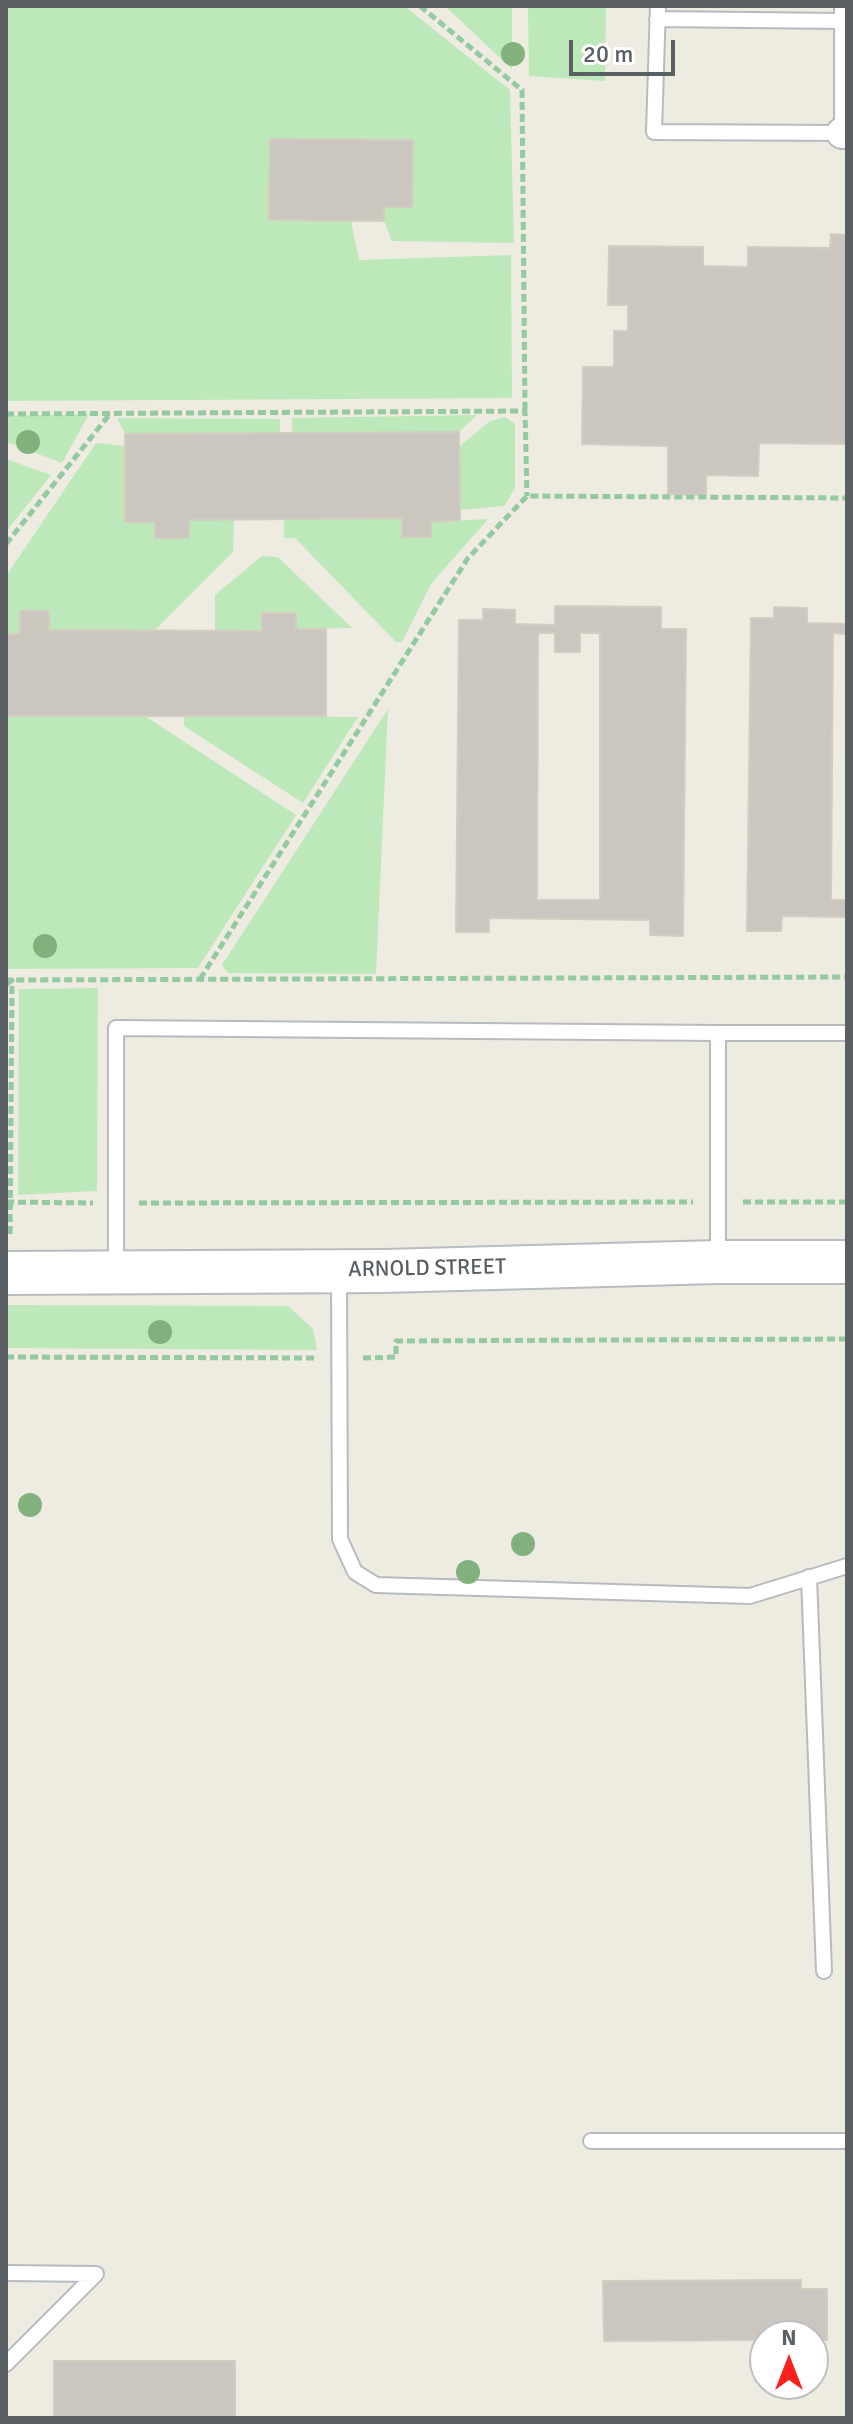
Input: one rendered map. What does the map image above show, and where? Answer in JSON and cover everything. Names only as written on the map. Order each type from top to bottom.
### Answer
[{"type":"main road","name":"ARNOLD STREET","points":[[8,1273],[847,1262]]},
{"type":"lane","points":[[658,12],[842,14],[845,133],[654,132],[658,12]]},
{"type":"lane","points":[[116,1273],[116,1028],[847,1033]]},
{"type":"lane","points":[[718,1033],[718,1262]]},
{"type":"lane","points":[[339,1271],[340,1539],[355,1572],[376,1585],[750,1596],[847,1566]]},
{"type":"lane","points":[[809,1577],[824,1971]]},
{"type":"lane","points":[[591,2141],[847,2141]]},
{"type":"lane","points":[[6,2273],[96,2274],[6,2364]]},
{"type":"path","points":[[200,979],[468,558],[527,496],[522,90],[420,6]]},
{"type":"path","points":[[6,414],[525,411]]},
{"type":"path","points":[[6,544],[109,414]]},
{"type":"path","points":[[527,496],[847,498]]},
{"type":"path","points":[[8,1273],[8,982],[847,977]]},
{"type":"path","points":[[8,1202],[847,1202]]},
{"type":"path","points":[[6,1357],[340,1359],[396,1357],[396,1341],[847,1339]]},
{"type":"green space","points":[[6,6],[404,6],[510,90],[514,243],[392,241],[384,221],[384,207],[412,207],[412,140],[270,139],[269,220],[351,221],[359,260],[511,255],[512,398],[6,401]]},
{"type":"green space","points":[[445,6],[512,6],[512,69]]},
{"type":"green space","points":[[528,6],[606,6],[605,81],[529,76]]},
{"type":"green space","points":[[89,414],[62,463],[6,442],[6,416]]},
{"type":"green space","points":[[477,415],[459,432],[292,433],[292,418]]},
{"type":"green space","points":[[505,417],[515,424],[515,488],[504,506],[460,510],[459,447],[490,421]]},
{"type":"green space","points":[[117,418],[280,419],[280,433],[125,434]]},
{"type":"green space","points":[[96,443],[125,446],[126,522],[155,522],[155,538],[188,538],[189,520],[234,519],[233,552],[155,630],[49,630],[49,612],[21,611],[20,634],[6,634],[6,576]]},
{"type":"green space","points":[[6,459],[51,475],[6,532]]},
{"type":"green space","points":[[402,518],[403,537],[431,537],[431,522],[488,519],[431,584],[402,642],[396,642],[295,538],[284,538],[284,519]]},
{"type":"green space","points":[[262,556],[278,557],[352,628],[296,629],[296,613],[262,614],[262,631],[215,630],[215,595]]},
{"type":"green space","points":[[388,709],[376,974],[228,973],[222,965]]},
{"type":"green space","points":[[6,716],[145,716],[296,815],[198,968],[6,969]]},
{"type":"green space","points":[[184,716],[358,717],[303,803],[184,726]]},
{"type":"green space","points":[[98,988],[97,1191],[18,1195],[19,989]]},
{"type":"green space","points":[[6,1305],[288,1306],[313,1329],[317,1350],[6,1348]]},
{"type":"building","points":[[270,139],[413,140],[412,207],[384,207],[384,221],[269,220]]},
{"type":"building","points":[[831,234],[847,235],[847,444],[759,443],[758,476],[706,475],[706,495],[668,494],[668,446],[582,444],[583,367],[614,367],[614,331],[628,331],[628,305],[608,305],[609,246],[703,247],[703,266],[748,267],[748,247],[830,248]]},
{"type":"building","points":[[459,432],[460,520],[431,522],[431,537],[402,537],[402,518],[189,520],[189,538],[155,538],[155,522],[125,522],[125,434]]},
{"type":"building","points":[[555,606],[661,607],[661,629],[686,629],[683,936],[650,935],[650,920],[489,918],[489,932],[456,932],[459,620],[483,620],[483,609],[515,610],[515,624],[555,625]],"holes":[[[538,633],[555,633],[555,652],[580,652],[580,633],[600,633],[600,900],[537,900]]]},
{"type":"building","points":[[774,607],[807,608],[807,623],[847,624],[847,634],[833,633],[831,900],[847,900],[847,917],[782,916],[781,931],[747,931],[751,618],[774,618]]},
{"type":"building","points":[[20,611],[49,611],[49,630],[262,631],[262,613],[296,613],[296,629],[326,629],[326,716],[6,716],[6,634],[20,634]]},
{"type":"building","points":[[801,2280],[801,2289],[827,2289],[827,2320],[749,2320],[749,2340],[604,2341],[603,2281]]},
{"type":"building","points":[[54,2361],[235,2361],[235,2418],[54,2418]]}]
